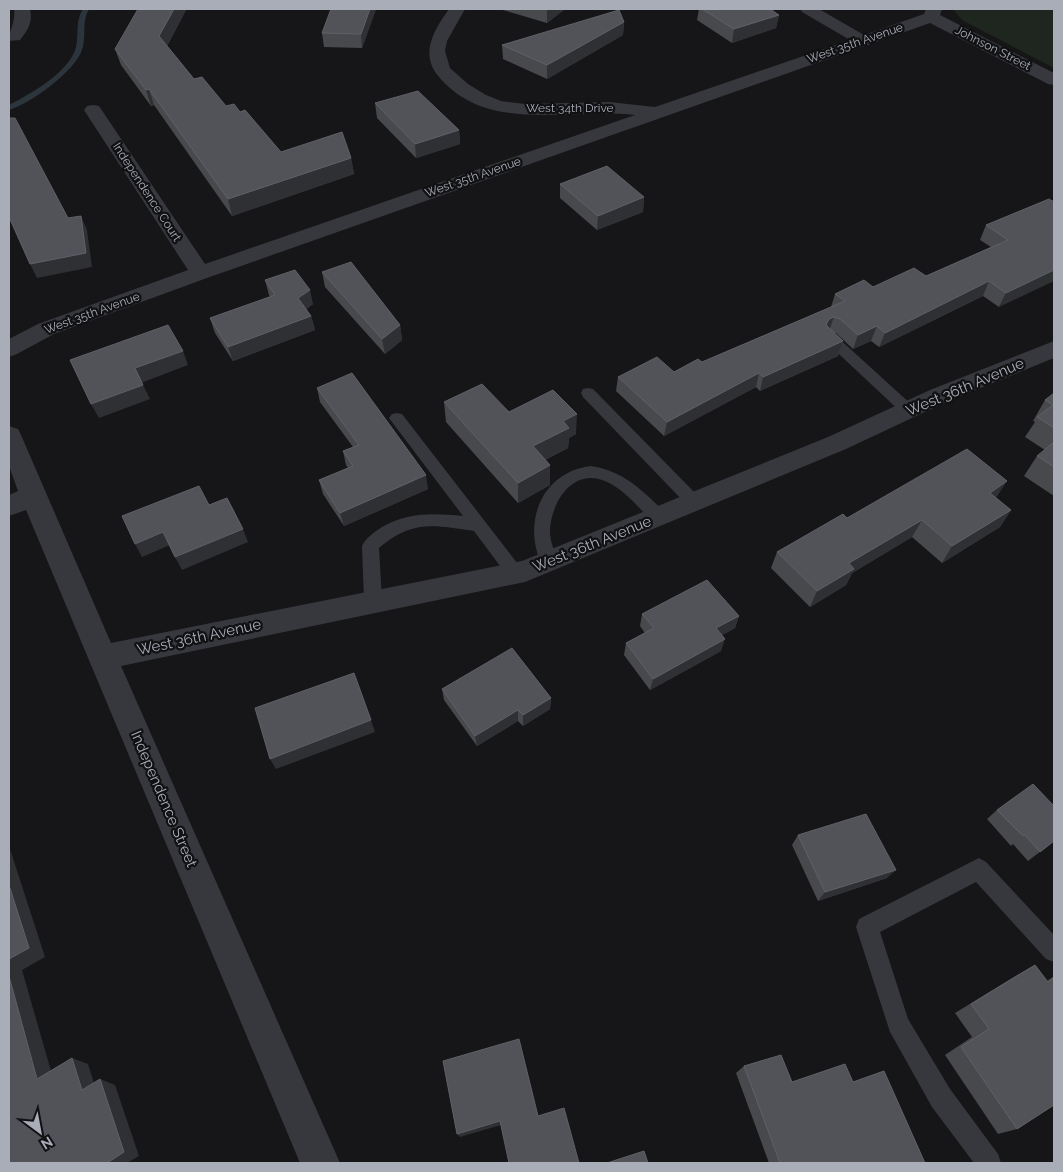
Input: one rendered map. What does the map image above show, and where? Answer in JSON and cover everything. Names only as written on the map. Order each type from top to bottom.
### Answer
[{"type":"street","points":[[14,37],[24,20],[22,9]]},
{"type":"street","name":"West 34th Drive","points":[[457,9],[438,40],[437,57],[441,70],[449,80],[477,98],[500,106],[536,109],[605,106],[658,112]]},
{"type":"street","points":[[808,9],[863,41]]},
{"type":"street","name":"West 35th Avenue","points":[[9,348],[46,329],[200,273],[863,41],[932,13]]},
{"type":"street","name":"Johnson Street","points":[[932,13],[963,32],[1054,80]]},
{"type":"street","name":"Independence Court","points":[[93,110],[200,273]]},
{"type":"street","name":"West 36th Avenue","points":[[103,657],[525,571],[837,443],[908,410],[1054,349]]},
{"type":"street","name":"Independence Street","points":[[9,435],[21,501],[103,657],[320,1163]]},
{"type":"lane","points":[[830,338],[908,410]]},
{"type":"lane","points":[[588,393],[694,502]]},
{"type":"lane","points":[[397,418],[515,573]]},
{"type":"lane","points":[[549,562],[541,530],[548,502],[564,481],[582,471],[606,474],[628,487],[658,516]]},
{"type":"lane","points":[[373,602],[370,546],[384,532],[401,524],[424,519],[478,525]]},
{"type":"lane","points":[[989,1163],[941,1098],[898,1024],[867,927],[979,869],[1054,951]]},
{"type":"shaded area","points":[[954,9],[1054,9],[1054,68],[962,20]]},
{"type":"building","points":[[138,9],[174,9],[159,36],[194,79],[202,77],[226,106],[234,104],[240,112],[245,110],[281,152],[342,132],[351,158],[228,199],[149,89],[146,90],[115,49]]},
{"type":"building","points":[[331,9],[370,9],[361,34],[322,33]]},
{"type":"building","points":[[702,9],[770,9],[779,15],[734,29]]},
{"type":"building","points":[[619,10],[624,22],[547,65],[502,45]]},
{"type":"building","points":[[418,91],[459,130],[415,144],[375,103]]},
{"type":"building","points":[[9,118],[15,118],[68,218],[81,216],[86,253],[30,264],[9,217]]},
{"type":"building","points":[[607,166],[644,197],[598,216],[560,184]]},
{"type":"building","points":[[1049,199],[1054,202],[1054,270],[1006,293],[989,281],[885,333],[877,326],[858,335],[840,319],[834,317],[829,319],[826,325],[843,341],[763,377],[759,373],[667,422],[618,377],[657,357],[674,372],[698,359],[702,362],[845,301],[835,294],[864,280],[873,287],[914,268],[926,276],[1008,240],[986,225]]},
{"type":"building","points":[[351,262],[400,325],[382,339],[322,272]]},
{"type":"building","points":[[295,270],[310,290],[298,298],[311,316],[228,347],[210,318],[275,295],[265,280]]},
{"type":"building","points":[[168,325],[183,351],[135,368],[143,385],[91,404],[70,360]]},
{"type":"building","points":[[352,373],[426,475],[340,513],[319,480],[353,466],[343,451],[359,445],[317,388]]},
{"type":"building","points":[[482,384],[509,412],[553,390],[577,414],[563,421],[569,428],[533,446],[550,465],[518,483],[444,402]]},
{"type":"building","points":[[1054,393],[1054,428],[1037,417],[1053,405],[1045,400]]},
{"type":"building","points":[[1054,442],[1054,467],[1037,456]]},
{"type":"building","points":[[967,449],[1007,481],[990,493],[1011,510],[952,546],[922,520],[849,563],[854,569],[817,591],[777,552],[843,514],[847,518]]},
{"type":"building","points":[[199,486],[209,505],[227,498],[243,529],[175,557],[163,532],[135,544],[122,516]]},
{"type":"building","points":[[707,580],[739,616],[716,628],[725,639],[653,679],[626,643],[654,628],[642,614]]},
{"type":"building","points":[[512,648],[551,698],[523,715],[518,710],[475,736],[442,689]]},
{"type":"building","points":[[354,673],[371,720],[270,759],[255,708]]},
{"type":"building","points":[[1033,784],[1054,806],[1054,841],[1040,852],[1025,835],[1023,836],[997,810]]},
{"type":"building","points":[[866,814],[896,870],[825,892],[798,835]]},
{"type":"building","points":[[9,885],[29,948],[9,959]]},
{"type":"building","points":[[1035,965],[1048,982],[1054,978],[1054,1105],[1017,1129],[961,1047],[989,1029],[971,1004]]},
{"type":"building","points":[[9,976],[37,1079],[72,1058],[82,1090],[100,1079],[124,1152],[107,1163],[9,1163]]},
{"type":"building","points":[[519,1039],[538,1116],[564,1108],[579,1163],[509,1163],[500,1121],[457,1134],[443,1061]]},
{"type":"building","points":[[781,1055],[792,1082],[845,1064],[853,1082],[884,1071],[925,1163],[780,1163],[744,1066]]},
{"type":"building","points":[[644,1151],[648,1163],[607,1163]]},
{"type":"waterway","points":[[9,108],[49,83],[75,58],[80,44],[83,13],[86,9]]}]
